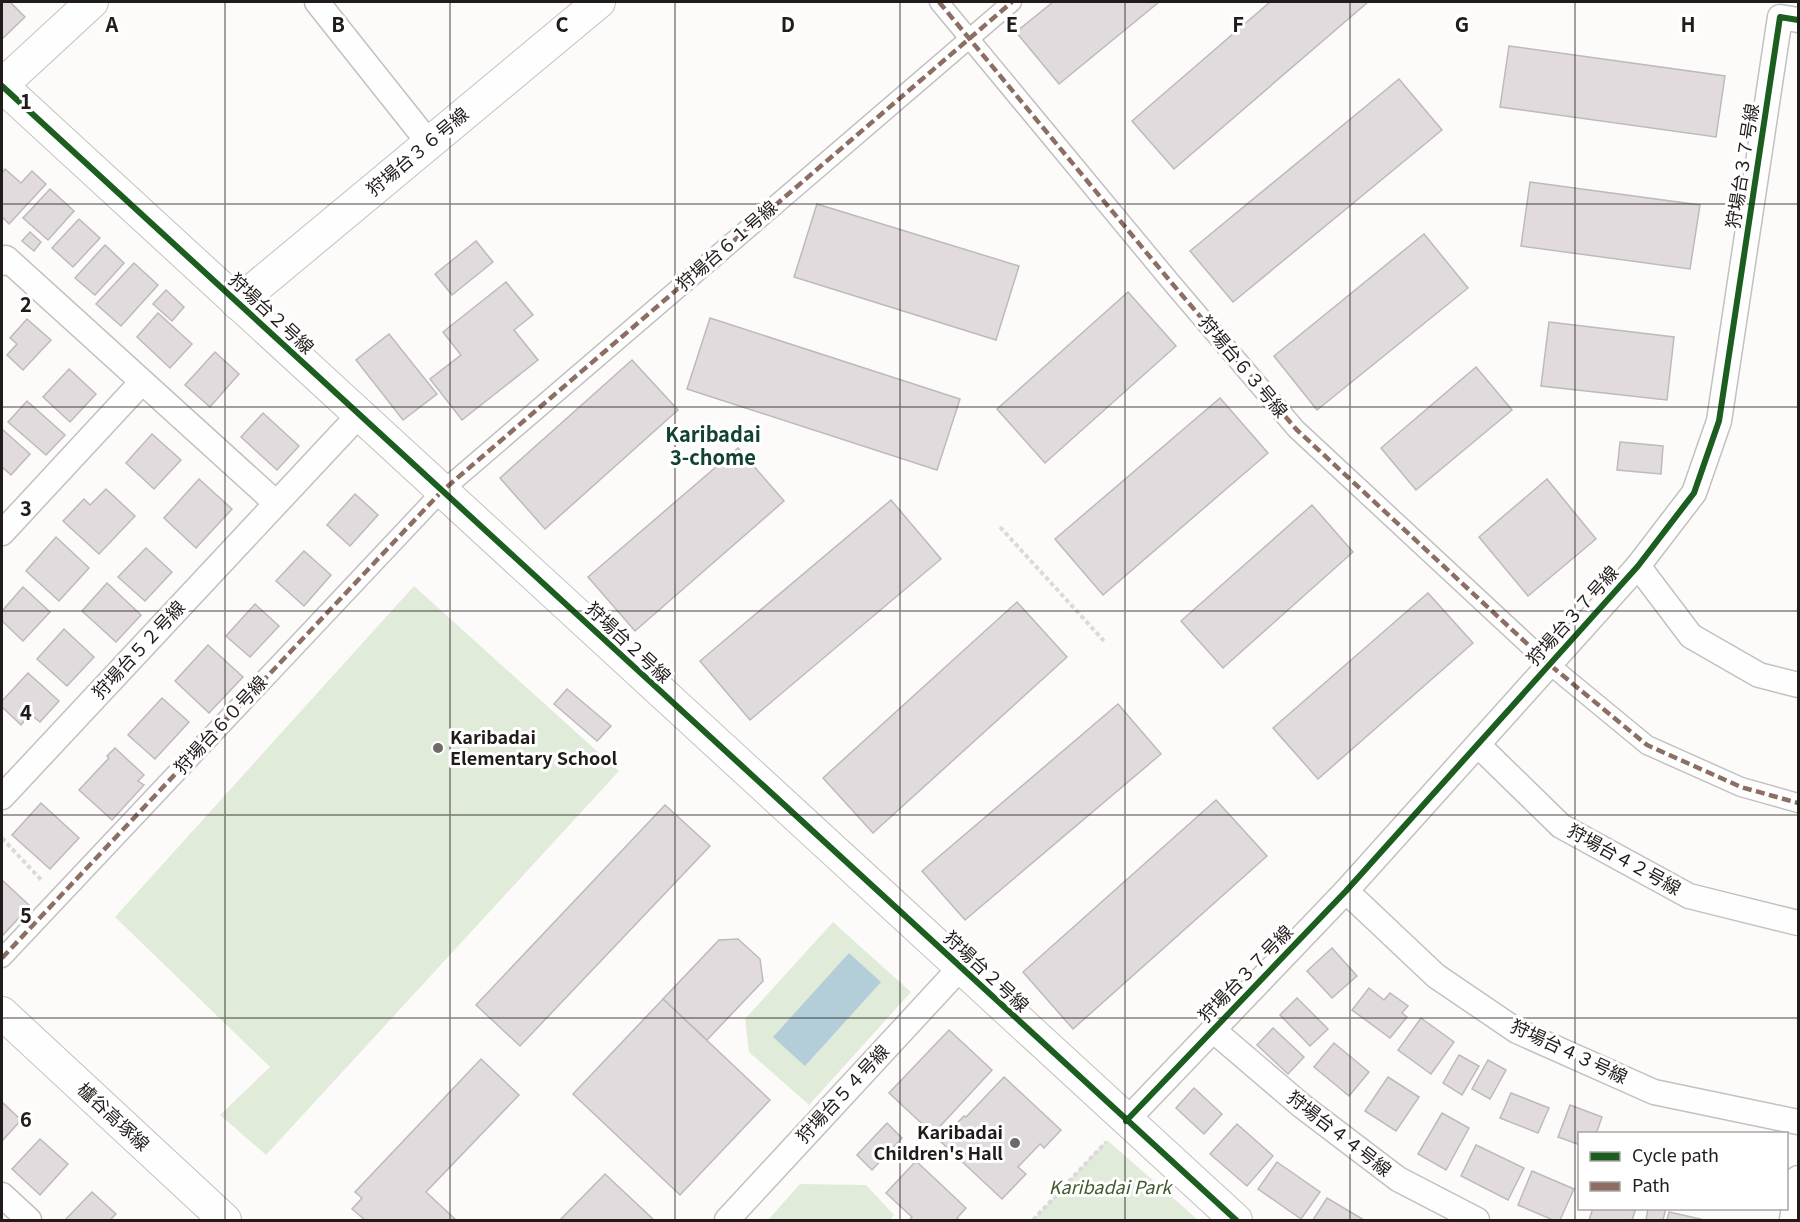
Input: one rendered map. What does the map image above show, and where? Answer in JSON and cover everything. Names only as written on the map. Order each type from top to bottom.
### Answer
[{"type":"street","points":[[2,86],[92,2]]},
{"type":"street","points":[[317,2],[429,143]]},
{"type":"street","name":"狩場台３６号線","points":[[237,303],[599,2]]},
{"type":"street","name":"狩場台６３号線","points":[[939,2],[1170,282],[1296,429],[1550,665],[1647,745],[1741,787],[1798,803]]},
{"type":"street","name":"狩場台６１号線","points":[[441,492],[1012,2]]},
{"type":"street","name":"狩場台３７号線","points":[[1126,1121],[1346,891],[1638,566],[1694,493],[1719,421],[1780,17],[1798,20]]},
{"type":"street","name":"狩場台２号線","points":[[2,86],[1236,1221]]},
{"type":"street","points":[[2,263],[6,258],[276,503]]},
{"type":"street","points":[[2,533],[142,382]]},
{"type":"street","name":"狩場台５２号線","points":[[2,797],[359,415]]},
{"type":"street","name":"狩場台６０号線","points":[[2,958],[441,492]]},
{"type":"street","points":[[1638,566],[1691,636],[1759,675],[1798,685]]},
{"type":"street","name":"狩場台４２号線","points":[[1478,745],[1561,826],[1689,896],[1798,923]]},
{"type":"street","name":"狩場台４３号線","points":[[1346,891],[1436,976],[1518,1031],[1654,1092],[1798,1122]]},
{"type":"street","name":"狩場台５４号線","points":[[727,1221],[960,968]]},
{"type":"street","name":"櫨谷高塚線","points":[[2,1013],[225,1221]]},
{"type":"street","name":"狩場台４４号線","points":[[1213,1030],[1302,1106],[1398,1179],[1477,1221]]},
{"type":"street","points":[[1792,1221],[1798,1178]]},
{"type":"street","points":[[2,1195],[29,1221]]},
{"type":"path","points":[[1000,527],[1104,641]]},
{"type":"path","points":[[2,838],[58,898]]},
{"type":"path","points":[[1033,1221],[1126,1121]]},
{"type":"green space","points":[[414,586],[619,771],[266,1155],[220,1115],[270,1067],[115,917]]},
{"type":"green space","points":[[833,922],[911,992],[809,1105],[749,1052],[745,1019]]},
{"type":"green space","name":"Karibadai Park","points":[[1107,1140],[1198,1220],[1033,1220]]},
{"type":"green space","points":[[800,1184],[866,1185],[894,1215],[890,1220],[768,1220]]},
{"type":"water","points":[[849,953],[881,982],[805,1066],[773,1037]]},
{"type":"building","points":[[2,2],[10,2],[25,17],[2,39]]},
{"type":"building","points":[[1053,2],[1159,2],[1059,84],[1016,32]]},
{"type":"building","points":[[1270,2],[1368,2],[1174,169],[1132,121]]},
{"type":"building","points":[[1509,46],[1725,76],[1716,137],[1500,107]]},
{"type":"building","points":[[1399,79],[1442,130],[1233,302],[1190,251]]},
{"type":"building","points":[[5,169],[21,183],[32,171],[46,184],[9,224],[2,217],[2,173]]},
{"type":"building","points":[[1530,182],[1700,205],[1690,269],[1521,246]]},
{"type":"building","points":[[50,189],[74,211],[48,240],[23,218]]},
{"type":"building","points":[[817,204],[1019,266],[996,340],[794,277]]},
{"type":"building","points":[[79,219],[100,238],[73,267],[52,248]]},
{"type":"building","points":[[30,232],[41,242],[34,251],[22,241]]},
{"type":"building","points":[[1424,234],[1468,288],[1317,410],[1274,356]]},
{"type":"building","points":[[476,241],[493,262],[452,295],[435,274]]},
{"type":"building","points":[[105,245],[124,263],[95,295],[75,278]]},
{"type":"building","points":[[134,263],[158,285],[121,326],[96,304]]},
{"type":"building","points":[[506,282],[533,315],[514,330],[538,360],[462,420],[430,379],[461,355],[443,332]]},
{"type":"building","points":[[166,290],[184,307],[172,321],[153,304]]},
{"type":"building","points":[[1128,292],[1176,346],[1045,463],[997,409]]},
{"type":"building","points":[[158,313],[192,344],[170,368],[137,337]]},
{"type":"building","points":[[710,318],[960,399],[937,470],[687,389]]},
{"type":"building","points":[[27,319],[51,340],[23,370],[7,355],[17,344],[10,338]]},
{"type":"building","points":[[1549,322],[1674,337],[1667,400],[1541,386]]},
{"type":"building","points":[[389,334],[437,394],[403,420],[356,360]]},
{"type":"building","points":[[215,352],[239,374],[210,407],[185,385]]},
{"type":"building","points":[[632,360],[678,410],[545,529],[500,478]]},
{"type":"building","points":[[1476,367],[1512,410],[1416,490],[1381,448]]},
{"type":"building","points":[[69,369],[96,394],[70,422],[43,397]]},
{"type":"building","points":[[1220,398],[1268,453],[1103,595],[1055,539]]},
{"type":"building","points":[[27,401],[65,435],[46,455],[8,422]]},
{"type":"building","points":[[263,413],[299,446],[277,470],[241,437]]},
{"type":"building","points":[[3,430],[30,454],[11,475],[2,467]]},
{"type":"building","points":[[152,434],[181,460],[154,489],[126,463]]},
{"type":"building","points":[[1620,442],[1663,446],[1661,474],[1617,470]]},
{"type":"building","points":[[738,448],[784,501],[635,631],[588,577]]},
{"type":"building","points":[[199,479],[232,509],[196,548],[164,518]]},
{"type":"building","points":[[1547,479],[1596,539],[1528,596],[1479,537]]},
{"type":"building","points":[[106,489],[135,516],[99,554],[63,521],[84,499],[90,505]]},
{"type":"building","points":[[355,494],[378,515],[350,546],[327,525]]},
{"type":"building","points":[[891,500],[941,559],[750,720],[700,661]]},
{"type":"building","points":[[1312,505],[1353,552],[1223,668],[1181,621]]},
{"type":"building","points":[[56,537],[89,568],[59,601],[26,571]]},
{"type":"building","points":[[146,548],[172,572],[145,601],[118,577]]},
{"type":"building","points":[[304,551],[331,575],[304,606],[276,581]]},
{"type":"building","points":[[107,583],[141,615],[116,642],[82,611]]},
{"type":"building","points":[[23,587],[50,612],[23,641],[2,621],[2,611]]},
{"type":"building","points":[[1428,593],[1473,643],[1318,779],[1273,728]]},
{"type":"building","points":[[1017,602],[1067,657],[873,833],[823,778]]},
{"type":"building","points":[[255,604],[279,626],[250,657],[226,636]]},
{"type":"building","points":[[64,629],[94,657],[67,686],[37,659]]},
{"type":"building","points":[[208,645],[243,677],[209,713],[175,681]]},
{"type":"building","points":[[28,673],[59,701],[40,722],[30,714],[21,725],[2,707],[2,701]]},
{"type":"building","points":[[567,689],[611,726],[597,741],[554,704]]},
{"type":"building","points":[[162,698],[189,722],[155,759],[128,735]]},
{"type":"building","points":[[1118,704],[1161,754],[965,920],[922,871]]},
{"type":"building","points":[[115,748],[144,775],[138,781],[144,785],[112,820],[79,790],[109,758],[107,756]]},
{"type":"building","points":[[1216,800],[1267,856],[1073,1029],[1023,972]]},
{"type":"building","points":[[41,803],[79,838],[50,869],[12,835]]},
{"type":"building","points":[[665,805],[710,846],[520,1046],[476,1005]]},
{"type":"building","points":[[2,880],[30,906],[2,936]]},
{"type":"building","points":[[738,939],[760,959],[763,981],[707,1040],[663,999],[719,940]]},
{"type":"building","points":[[1332,948],[1357,976],[1332,998],[1307,971]]},
{"type":"building","points":[[1369,988],[1384,1000],[1390,993],[1408,1006],[1402,1013],[1407,1017],[1390,1038],[1352,1010]]},
{"type":"building","points":[[1297,998],[1328,1029],[1310,1046],[1280,1015]]},
{"type":"building","points":[[663,999],[770,1100],[680,1195],[573,1094]]},
{"type":"building","points":[[1421,1018],[1454,1042],[1431,1074],[1398,1050]]},
{"type":"building","points":[[1273,1028],[1304,1057],[1288,1074],[1257,1045]]},
{"type":"building","points":[[949,1030],[992,1070],[933,1134],[889,1093]]},
{"type":"building","points":[[1334,1043],[1369,1072],[1349,1096],[1314,1067]]},
{"type":"building","points":[[1459,1055],[1479,1066],[1462,1095],[1443,1083]]},
{"type":"building","points":[[481,1059],[519,1095],[426,1192],[456,1220],[365,1220],[352,1209],[362,1198],[355,1192]]},
{"type":"building","points":[[1488,1060],[1506,1070],[1490,1099],[1472,1089]]},
{"type":"building","points":[[1004,1077],[1061,1130],[1044,1148],[1040,1144],[1018,1167],[1026,1174],[1002,1199],[940,1141]]},
{"type":"building","points":[[1388,1077],[1419,1097],[1396,1131],[1365,1111]]},
{"type":"building","points":[[1194,1088],[1222,1114],[1204,1134],[1176,1108]]},
{"type":"building","points":[[1511,1093],[1549,1108],[1538,1133],[1500,1118]]},
{"type":"building","points":[[2,1102],[21,1120],[2,1141]]},
{"type":"building","points":[[1570,1105],[1602,1117],[1597,1132],[1578,1132],[1578,1144],[1558,1137]]},
{"type":"building","points":[[1442,1113],[1469,1128],[1446,1170],[1418,1154]]},
{"type":"building","points":[[887,1123],[902,1138],[872,1170],[857,1155]]},
{"type":"building","points":[[1237,1124],[1273,1156],[1247,1186],[1210,1154]]},
{"type":"building","points":[[40,1139],[68,1164],[40,1195],[12,1169]]},
{"type":"building","points":[[1476,1145],[1524,1168],[1508,1200],[1461,1176]]},
{"type":"building","points":[[916,1161],[966,1208],[957,1218],[960,1220],[909,1220],[912,1217],[886,1193]]},
{"type":"building","points":[[1277,1162],[1320,1192],[1301,1219],[1258,1189]]},
{"type":"building","points":[[1532,1171],[1574,1189],[1560,1220],[1553,1220],[1518,1205]]},
{"type":"building","points":[[605,1174],[654,1220],[560,1220]]},
{"type":"building","points":[[92,1192],[116,1214],[110,1220],[65,1220]]},
{"type":"building","points":[[1327,1198],[1364,1220],[1313,1220]]},
{"type":"building","points":[[1592,1210],[1635,1210],[1632,1220],[1589,1220]]},
{"type":"building","points":[[1648,1210],[1666,1210],[1663,1220],[1646,1220]]},
{"type":"building","points":[[1669,1212],[1701,1219],[1701,1220],[1667,1220]]},
{"type":"marked path","points":[[939,2],[1296,429],[1550,665],[1647,745],[1741,787],[1798,803]]},
{"type":"marked path","points":[[2,958],[441,492],[1012,2]]},
{"type":"cycle path","points":[[1126,1121],[1346,891],[1638,566],[1694,493],[1719,421],[1780,17],[1798,20]]},
{"type":"cycle path","points":[[2,86],[1236,1220]]},
{"type":"place","name":"Karibadai Elementary School","points":[[438,748]]},
{"type":"place","name":"Karibadai Children's Hall","points":[[1015,1143]]},
{"type":"district","name":"Karibadai 3-chome","points":[[713,446]]}]
